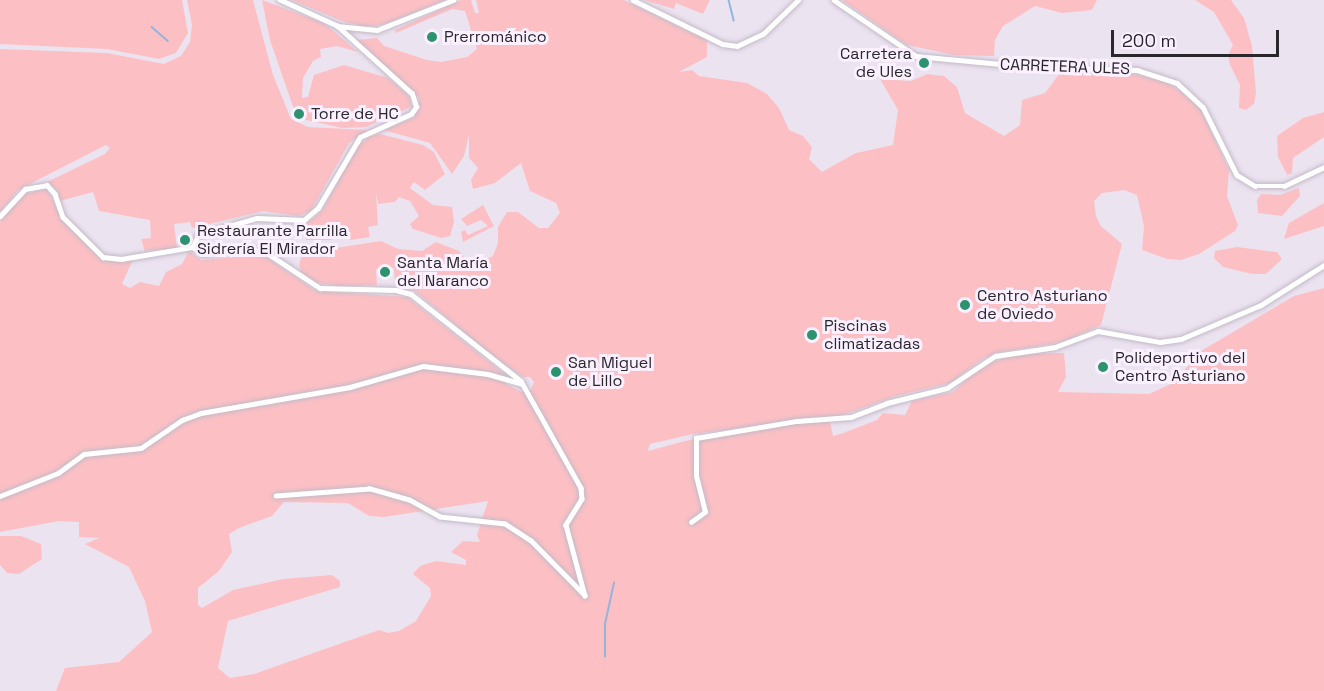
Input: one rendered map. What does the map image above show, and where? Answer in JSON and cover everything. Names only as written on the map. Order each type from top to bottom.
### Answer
[{"type":"street","points":[[193,247],[198,235],[257,218],[304,220],[314,213],[360,137],[414,111],[417,102],[412,94],[337,26],[280,0]]},
{"type":"street","points":[[337,26],[377,30],[453,0]]},
{"type":"street","points":[[633,0],[723,44],[737,46],[763,34],[798,0]]},
{"type":"street","name":"CARRETERA ULES","points":[[834,0],[916,56],[1032,67],[1137,70],[1177,82],[1203,107],[1237,175],[1255,186],[1274,188],[1324,167]]},
{"type":"street","points":[[0,216],[25,189],[47,185],[55,194],[63,218],[103,257],[121,259],[193,247],[202,254],[248,249],[267,253],[320,288],[396,290],[411,294],[522,384],[581,488],[582,499],[566,525],[585,596],[531,541],[505,524],[441,517],[409,500],[370,489],[276,496]]},
{"type":"street","points":[[691,522],[705,512],[696,476],[696,438],[797,421],[851,417],[887,403],[947,388],[995,356],[1055,347],[1098,331],[1160,342],[1181,339],[1261,305],[1324,265]]},
{"type":"street","points":[[0,496],[58,472],[84,454],[141,448],[191,416],[350,387],[414,367],[440,367],[522,384]]},
{"type":"shaded area","points":[[0,0],[182,0],[188,33],[176,53],[159,59],[107,49],[0,44]]},
{"type":"shaded area","points":[[187,0],[253,0],[273,75],[291,119],[308,127],[367,130],[349,143],[311,211],[298,216],[263,211],[192,228],[190,222],[174,224],[177,248],[145,251],[141,239],[151,238],[150,220],[99,211],[93,192],[60,201],[57,190],[47,182],[105,154],[110,148],[106,145],[18,190],[0,212],[0,49],[107,53],[164,64],[181,56],[190,42],[192,25]]},
{"type":"shaded area","points":[[262,0],[324,23],[358,52],[337,46],[320,49],[321,57],[313,61],[303,78],[302,98],[308,97],[314,75],[344,65],[388,78],[410,97],[411,107],[366,127],[343,128],[297,118],[270,40]]},
{"type":"shaded area","points":[[292,0],[445,0],[386,24],[366,27],[342,21]]},
{"type":"shaded area","points":[[461,0],[471,0],[475,13],[479,13],[476,0],[624,0],[707,40],[707,57],[679,72],[692,70],[699,76],[747,83],[767,94],[779,108],[789,130],[803,136],[812,147],[809,159],[822,172],[856,153],[893,145],[898,110],[880,79],[911,81],[927,74],[944,76],[957,87],[965,113],[1004,136],[1020,125],[1022,100],[1045,93],[1060,73],[1129,73],[1166,82],[1189,97],[1201,110],[1229,170],[1227,196],[1238,225],[1235,231],[1199,254],[1181,260],[1167,259],[1142,250],[1144,226],[1137,195],[1124,190],[1102,193],[1094,201],[1096,216],[1101,226],[1122,244],[1101,325],[1062,342],[1000,352],[984,358],[950,383],[896,396],[843,415],[693,434],[650,444],[648,451],[685,441],[802,422],[830,421],[833,436],[877,420],[883,413],[905,415],[912,401],[953,392],[981,366],[1017,354],[1064,353],[1066,377],[1058,392],[1149,394],[1173,383],[1201,351],[1294,296],[1324,288],[1324,691],[56,691],[65,668],[119,662],[152,632],[145,601],[129,567],[85,544],[99,538],[79,537],[79,522],[59,521],[0,532],[0,221],[23,194],[47,189],[61,217],[95,253],[114,260],[133,259],[122,284],[130,288],[140,282],[159,286],[166,272],[182,264],[189,251],[201,260],[263,255],[316,291],[407,297],[507,376],[506,384],[522,392],[531,390],[534,382],[530,377],[523,377],[495,358],[415,291],[395,285],[394,268],[376,269],[377,285],[340,286],[313,282],[301,272],[299,264],[303,253],[381,241],[398,249],[422,251],[436,242],[459,251],[468,262],[471,258],[484,260],[493,256],[498,243],[498,227],[507,212],[518,212],[539,228],[548,228],[560,213],[556,203],[530,191],[521,163],[495,183],[473,189],[471,180],[478,168],[469,158],[469,135],[464,156],[452,174],[430,143],[383,130],[413,118],[419,108],[419,98],[356,40],[377,38],[384,46],[427,60],[441,62],[467,57],[477,49],[465,11],[452,9],[396,33],[395,30]],"holes":[[[488,501],[477,535],[480,542],[463,541],[451,552],[466,560],[466,565],[436,561],[420,566],[413,574],[430,588],[431,596],[416,621],[399,631],[388,633],[379,630],[254,674],[230,678],[218,668],[228,621],[340,587],[340,581],[332,575],[283,579],[233,590],[202,608],[198,605],[198,588],[219,571],[232,552],[229,534],[272,516],[284,502],[348,503],[369,516],[384,517]]]},
{"type":"shaded area","points":[[644,0],[710,0],[703,14],[676,3],[674,9]]},
{"type":"shaded area","points":[[842,0],[1097,0],[1092,10],[1062,13],[1035,6],[1003,26],[995,40],[994,56],[954,55],[907,45]]},
{"type":"shaded area","points":[[1195,0],[1231,0],[1244,18],[1252,46],[1256,93],[1254,104],[1246,110],[1239,108],[1240,85],[1230,65],[1228,55],[1233,45],[1214,12]]},
{"type":"shaded area","points":[[1324,112],[1324,137],[1293,158],[1292,173],[1287,175],[1278,157],[1277,136],[1303,118]]},
{"type":"shaded area","points":[[380,134],[423,145],[434,152],[445,174],[425,190],[414,182],[410,188],[433,205],[452,207],[454,222],[450,236],[441,238],[413,229],[410,224],[419,216],[410,201],[399,197],[395,202],[378,204],[376,193],[378,225],[368,227],[370,237],[351,240],[340,234],[331,240],[306,240],[305,225],[322,211],[357,147],[370,136]]},
{"type":"shaded area","points":[[1299,188],[1300,196],[1282,216],[1258,213],[1257,200],[1261,194],[1280,195]]},
{"type":"shaded area","points":[[1324,203],[1324,226],[1284,239],[1289,223]]},
{"type":"shaded area","points":[[483,205],[494,226],[463,242],[461,232],[465,230],[468,235],[488,226],[481,220],[467,226],[461,219]]},
{"type":"shaded area","points":[[1237,247],[1277,252],[1282,259],[1266,274],[1252,274],[1223,267],[1214,258],[1215,251]]},
{"type":"shaded area","points":[[0,536],[21,536],[41,544],[42,559],[19,574],[7,573],[0,565]]},
{"type":"waterway","points":[[729,0],[734,20]]},
{"type":"waterway","points":[[152,27],[168,41]]},
{"type":"waterway","points":[[605,657],[605,624],[614,583]]},
{"type":"place","name":"Prerrománico","points":[[432,37]]},
{"type":"place","name":"Carretera de Ules","points":[[924,63]]},
{"type":"place","name":"Torre de HC","points":[[299,114]]},
{"type":"place","name":"Restaurante Parrilla Sidrería El Mirador","points":[[185,240]]},
{"type":"place","name":"Santa María del Naranco","points":[[385,272]]},
{"type":"place","name":"Centro Asturiano de Oviedo","points":[[965,305]]},
{"type":"place","name":"Piscinas climatizadas","points":[[812,335]]},
{"type":"place","name":"Polideportivo del Centro Asturiano","points":[[1103,367]]},
{"type":"place","name":"San Miguel de Lillo","points":[[556,372]]}]
